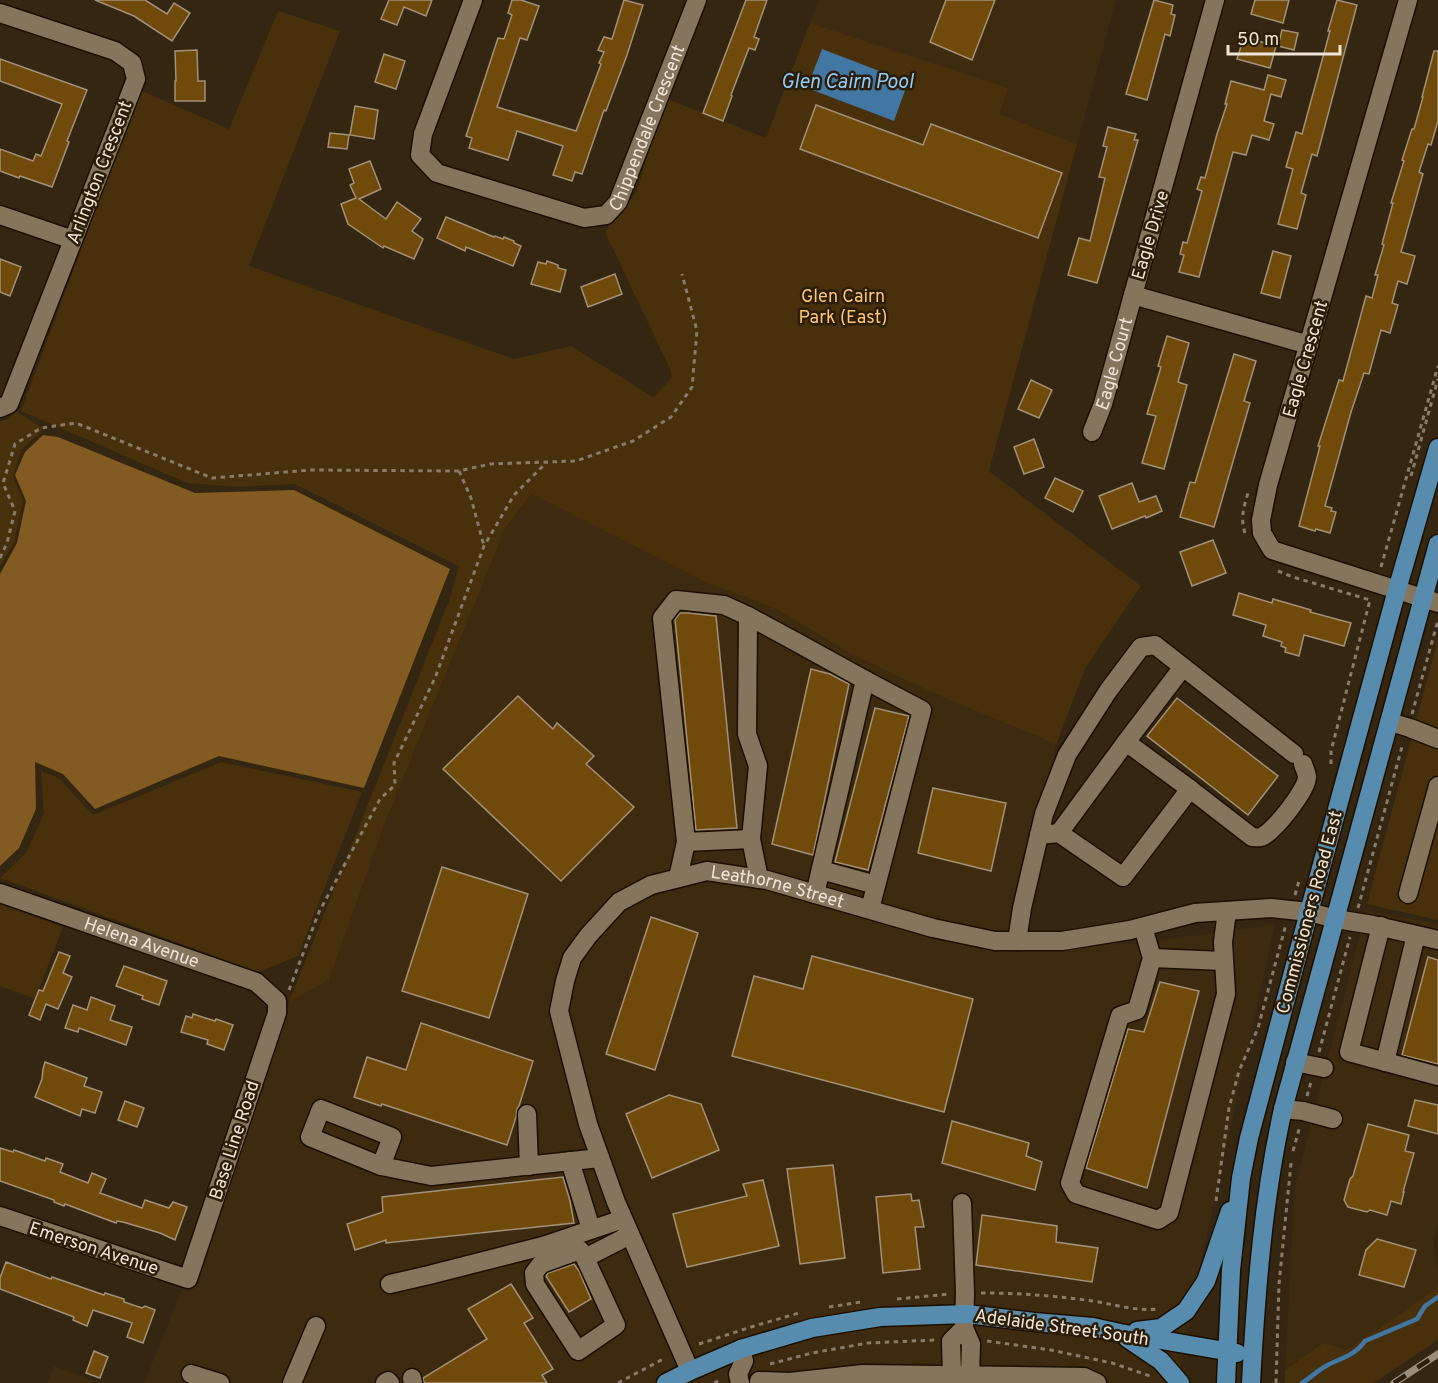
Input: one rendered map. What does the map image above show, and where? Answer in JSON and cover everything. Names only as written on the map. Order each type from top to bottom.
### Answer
[{"type":"main road","name":"Commissioners Road East","points":[[1226,1383],[1231,1270],[1241,1178],[1249,1138],[1397,590],[1438,448]]},
{"type":"main road","name":"Commissioners Road East","points":[[1251,1383],[1263,1233],[1273,1155],[1282,1109],[1295,1062],[1345,920],[1390,722],[1430,600],[1438,544]]},
{"type":"main road","points":[[1120,1333],[1161,1328],[1186,1311],[1206,1281],[1241,1178]]},
{"type":"main road","name":"Adelaide Street South","points":[[666,1383],[690,1371],[742,1355],[812,1328],[880,1317],[1034,1322],[1093,1327],[1228,1352],[1252,1354]]},
{"type":"main road","points":[[1120,1333],[1161,1361],[1180,1383]]},
{"type":"street","name":"Chippendale Crescent","points":[[473,0],[423,134],[420,155],[437,173],[584,218],[606,215],[618,202],[697,0]]},
{"type":"street","name":"Eagle Drive","points":[[1215,0],[1133,295],[1309,345]]},
{"type":"street","name":"Eagle Crescent","points":[[1408,0],[1268,485],[1261,520],[1262,533],[1272,550],[1430,600]]},
{"type":"street","name":"Arlington Crescent","points":[[0,13],[115,51],[132,63],[136,79],[9,404],[0,408]]},
{"type":"street","points":[[0,215],[73,240]]},
{"type":"street","name":"Eagle Court","points":[[1092,432],[1103,404],[1133,295]]},
{"type":"street","points":[[678,878],[686,842],[662,618],[676,600],[724,605],[922,710],[870,909]]},
{"type":"street","points":[[748,616],[747,734],[758,766],[751,839],[759,879]]},
{"type":"street","points":[[1017,941],[1022,908],[1044,814],[1067,755],[1108,691],[1141,647],[1155,645],[1184,667],[1298,759],[1308,776],[1304,789],[1294,803],[1268,832],[1260,838],[1252,837],[1126,742]]},
{"type":"street","points":[[1059,833],[1184,667]]},
{"type":"street","points":[[815,894],[865,680]]},
{"type":"street","points":[[1390,722],[1438,739]]},
{"type":"street","points":[[1408,894],[1438,786]]},
{"type":"street","points":[[1039,836],[1059,833],[1122,877],[1190,789]]},
{"type":"street","points":[[686,842],[751,839]]},
{"type":"street","points":[[734,875],[751,839]]},
{"type":"street","points":[[821,870],[876,885]]},
{"type":"street","name":"Leathorne Street","points":[[690,1371],[627,1227],[600,1158],[588,1124],[559,1011],[572,958],[588,936],[619,902],[651,885],[707,871],[759,879],[943,930],[995,941],[1062,941],[1130,930],[1195,913],[1270,908],[1309,912],[1438,940]]},
{"type":"street","name":"Helena Avenue","points":[[0,893],[256,982],[277,1001]]},
{"type":"street","points":[[1143,927],[1152,958],[1137,1010],[1120,1016],[1070,1183],[1076,1194],[1158,1220],[1169,1213],[1226,994],[1223,942],[1227,911]]},
{"type":"street","points":[[1381,926],[1349,1052],[1438,1076]]},
{"type":"street","points":[[1385,1062],[1416,935]]},
{"type":"street","points":[[1152,958],[1224,961]]},
{"type":"street","name":"Base Line Road","points":[[188,1279],[277,1013],[277,1001]]},
{"type":"street","points":[[1295,1062],[1320,1067]]},
{"type":"street","points":[[1282,1109],[1303,1111],[1333,1119]]},
{"type":"street","points":[[527,1114],[529,1166]]},
{"type":"street","points":[[381,1166],[432,1176],[600,1158]]},
{"type":"street","points":[[570,1161],[591,1229]]},
{"type":"street","points":[[962,1203],[965,1321],[971,1344],[970,1375]]},
{"type":"street","name":"Emerson Avenue","points":[[0,1216],[188,1279]]},
{"type":"street","points":[[390,1284],[543,1246],[591,1229],[627,1227]]},
{"type":"street","points":[[585,1258],[627,1227]]},
{"type":"street","points":[[580,1250],[585,1258],[616,1325],[578,1351],[535,1284],[534,1273],[541,1264],[580,1250]]},
{"type":"street","points":[[952,1375],[951,1341],[965,1321]]},
{"type":"street","points":[[292,1383],[316,1326]]},
{"type":"street","points":[[742,1355],[756,1368],[760,1377],[790,1382],[863,1374],[1083,1377],[1097,1383]]},
{"type":"street","points":[[740,1383],[738,1374],[742,1355]]},
{"type":"street","points":[[191,1374],[220,1383]]},
{"type":"street","points":[[385,1383],[388,1381],[390,1383]]},
{"type":"path","points":[[0,558],[7,543],[15,511],[3,483],[15,444],[40,428],[76,423],[212,478],[310,470],[459,471],[490,464],[576,461],[633,441],[671,417],[692,387],[698,331],[682,274]]},
{"type":"path","points":[[1381,567],[1438,366]]},
{"type":"path","points":[[277,1001],[288,993],[319,912],[380,799],[395,785],[394,763],[435,678],[484,546],[514,495],[548,461]]},
{"type":"path","points":[[459,471],[471,498],[484,546]]},
{"type":"path","points":[[1248,539],[1242,525],[1250,487]]},
{"type":"path","points":[[1273,568],[1293,577],[1370,600],[1331,751],[1331,770]]},
{"type":"path","points":[[1276,1383],[1279,1284],[1292,1156],[1303,1111],[1320,1067],[1345,920],[1408,727],[1438,620]]},
{"type":"path","points":[[1298,885],[1301,874]]},
{"type":"path","points":[[760,1377],[812,1353],[868,1342],[935,1340]]},
{"type":"path","points":[[981,1341],[1051,1350],[1141,1372],[1156,1379]]},
{"type":"path","points":[[618,1383],[665,1358]]},
{"type":"shaded area","points":[[819,0],[1116,0],[1077,144],[998,114],[1007,89],[810,23]]},
{"type":"shaded area","points":[[43,435],[58,437],[195,493],[294,490],[450,569],[364,788],[219,756],[95,809],[63,774],[35,762],[36,809],[19,848],[0,866],[0,574],[17,543],[26,501],[15,475],[25,452]]},
{"type":"shaded area","points":[[533,494],[710,584],[777,609],[849,653],[942,697],[1056,744],[1011,948],[1132,944],[1275,924],[1202,1257],[1178,1383],[144,1383],[183,1287],[289,1002],[329,980],[384,825],[506,527]]},
{"type":"shaded area","points":[[1366,911],[1438,924],[1438,1223],[1433,1240],[1438,1286],[1347,1350],[1322,1343],[1285,1370],[1295,1186]]},
{"type":"shaded area","points":[[54,1366],[100,1383],[47,1383]]},
{"type":"green space","name":"Glen Cairn Park (East)","points":[[278,11],[340,31],[249,266],[514,359],[571,346],[653,397],[672,378],[670,369],[605,232],[636,193],[665,98],[766,138],[810,23],[1008,88],[999,114],[1077,144],[989,471],[1141,586],[1086,667],[1056,744],[942,697],[849,653],[777,609],[710,584],[532,494],[506,527],[384,825],[329,980],[289,1002],[449,601],[459,566],[295,484],[236,487],[187,483],[21,411],[140,90],[229,129]]},
{"type":"green space","points":[[16,411],[44,429],[21,450],[13,477],[23,500],[14,542],[0,566],[0,422],[8,419]]},
{"type":"green space","points":[[1438,639],[1438,920],[1367,904]]},
{"type":"green space","points":[[221,762],[362,792],[298,956],[259,972],[0,878],[26,853],[44,813],[41,771],[59,778],[93,815]]},
{"type":"green space","points":[[0,904],[63,927],[35,999],[0,986]]},
{"type":"green space","points":[[1438,1286],[1438,1340],[1373,1383],[1285,1383],[1285,1370],[1323,1343],[1347,1350]]},
{"type":"water","name":"Glen Cairn Pool","points":[[822,49],[908,82],[894,121],[807,88]]},
{"type":"building","points":[[95,0],[145,0],[167,14],[174,3],[190,13],[172,41],[134,16]]},
{"type":"building","points":[[389,0],[432,0],[426,16],[404,7],[397,25],[381,19]]},
{"type":"building","points":[[512,0],[521,0],[539,6],[527,40],[520,38],[497,107],[576,131],[601,64],[599,63],[604,52],[598,50],[604,37],[612,39],[624,0],[643,5],[627,55],[606,111],[604,110],[582,174],[575,172],[572,181],[553,175],[563,146],[517,131],[508,160],[469,148],[472,138],[466,136],[498,38],[504,39],[512,15],[508,13]]},
{"type":"building","points":[[746,0],[767,0],[754,37],[759,39],[755,50],[749,48],[723,121],[703,113]]},
{"type":"building","points":[[946,0],[995,0],[972,60],[930,42]]},
{"type":"building","points":[[1154,0],[1173,5],[1171,14],[1175,15],[1170,36],[1165,34],[1147,100],[1126,94]]},
{"type":"building","points":[[1255,0],[1289,0],[1283,23],[1251,14]]},
{"type":"building","points":[[1337,0],[1357,5],[1317,156],[1312,154],[1301,193],[1306,195],[1297,229],[1278,224],[1293,169],[1286,167],[1296,132],[1302,134]]},
{"type":"building","points":[[1282,30],[1298,33],[1294,50],[1278,46]]},
{"type":"building","points":[[1244,37],[1276,46],[1270,68],[1237,59]]},
{"type":"building","points":[[197,50],[198,81],[205,81],[205,101],[175,101],[175,51]]},
{"type":"building","points":[[1434,51],[1438,51],[1438,121],[1431,145],[1428,144],[1419,172],[1423,174],[1401,252],[1415,256],[1407,284],[1398,281],[1392,303],[1398,305],[1390,333],[1381,330],[1369,374],[1364,373],[1351,412],[1325,506],[1336,512],[1330,533],[1316,529],[1315,531],[1299,526],[1320,446],[1318,446],[1339,380],[1343,381],[1366,296],[1372,298],[1378,275],[1375,275],[1393,203],[1391,203],[1404,161],[1402,160],[1412,129],[1414,129]]},
{"type":"building","points":[[384,54],[405,61],[396,89],[375,82]]},
{"type":"building","points":[[0,59],[87,90],[52,187],[0,171],[0,149],[33,161],[36,154],[41,156],[62,104],[0,81]]},
{"type":"building","points":[[1268,75],[1286,80],[1281,97],[1271,94],[1264,121],[1274,124],[1269,140],[1252,135],[1246,155],[1233,152],[1199,277],[1179,272],[1184,255],[1180,254],[1183,242],[1187,243],[1202,191],[1197,189],[1201,177],[1205,178],[1227,104],[1225,104],[1231,81],[1264,90]]},
{"type":"building","points":[[816,105],[923,145],[931,124],[1062,173],[1038,238],[800,149]]},
{"type":"building","points":[[355,106],[378,110],[374,139],[350,135]]},
{"type":"building","points":[[1108,127],[1136,134],[1134,140],[1138,140],[1097,283],[1068,275],[1079,238],[1090,241],[1105,178],[1099,177],[1107,147],[1103,146]]},
{"type":"building","points":[[330,133],[349,135],[347,149],[328,147]]},
{"type":"building","points":[[370,161],[381,189],[359,199],[386,219],[397,202],[421,219],[412,231],[423,239],[414,259],[384,246],[383,248],[348,224],[341,204],[356,198],[350,185],[354,183],[349,169]]},
{"type":"building","points":[[446,217],[494,237],[503,239],[504,237],[521,246],[513,266],[466,247],[465,251],[437,238]]},
{"type":"building","points":[[1273,251],[1291,256],[1280,298],[1261,293]]},
{"type":"building","points":[[0,259],[21,267],[10,296],[0,292]]},
{"type":"building","points":[[547,261],[566,270],[560,292],[531,284],[538,262],[546,264]]},
{"type":"building","points":[[615,274],[622,294],[588,307],[581,287]]},
{"type":"building","points":[[1167,336],[1189,343],[1178,382],[1187,385],[1164,469],[1142,463],[1156,416],[1147,414],[1161,367],[1158,366]]},
{"type":"building","points":[[1234,354],[1256,361],[1244,401],[1250,403],[1214,527],[1180,517],[1190,482],[1195,483]]},
{"type":"building","points":[[1031,380],[1052,390],[1039,418],[1018,409]]},
{"type":"building","points":[[1034,439],[1044,467],[1024,474],[1014,447]]},
{"type":"building","points":[[1055,478],[1083,491],[1073,512],[1045,498]]},
{"type":"building","points":[[1132,483],[1139,502],[1156,496],[1162,511],[1112,529],[1099,496]]},
{"type":"building","points":[[1213,540],[1226,573],[1192,586],[1180,552]]},
{"type":"building","points":[[1239,593],[1272,603],[1273,599],[1351,623],[1344,646],[1304,635],[1299,656],[1285,652],[1286,648],[1281,646],[1282,642],[1263,636],[1266,625],[1233,615]]},
{"type":"building","points":[[680,613],[716,616],[737,828],[696,830],[675,619]]},
{"type":"building","points":[[811,669],[830,674],[849,684],[813,855],[772,844]]},
{"type":"building","points":[[518,696],[553,729],[557,723],[594,756],[586,764],[634,807],[561,881],[443,769]]},
{"type":"building","points":[[1177,698],[1278,776],[1248,815],[1147,736]]},
{"type":"building","points":[[875,708],[909,716],[868,870],[835,862]]},
{"type":"building","points":[[933,788],[1006,803],[991,871],[918,853]]},
{"type":"building","points":[[442,867],[528,894],[489,1018],[402,991]]},
{"type":"building","points":[[651,917],[698,933],[655,1070],[606,1054]]},
{"type":"building","points":[[59,952],[70,956],[63,973],[72,977],[58,1009],[46,1004],[40,1020],[29,1015],[39,990],[43,991]]},
{"type":"building","points":[[812,956],[973,999],[944,1112],[732,1056],[754,976],[803,989]]},
{"type":"building","points":[[1428,957],[1438,960],[1438,1064],[1402,1055]]},
{"type":"building","points":[[124,966],[167,981],[159,1005],[116,986]]},
{"type":"building","points":[[1160,982],[1199,991],[1147,1188],[1086,1168],[1128,1029],[1144,1032]]},
{"type":"building","points":[[91,997],[115,1006],[110,1020],[132,1027],[126,1045],[79,1028],[78,1032],[65,1028],[73,1005],[87,1010]]},
{"type":"building","points":[[193,1014],[233,1025],[224,1050],[207,1044],[208,1040],[181,1032],[186,1016],[192,1018]]},
{"type":"building","points":[[421,1023],[533,1061],[507,1145],[354,1097],[367,1057],[406,1070]]},
{"type":"building","points":[[45,1062],[87,1078],[84,1086],[102,1092],[95,1113],[82,1109],[80,1116],[35,1097]]},
{"type":"building","points":[[669,1095],[701,1104],[719,1150],[652,1178],[626,1114]]},
{"type":"building","points":[[1415,1100],[1438,1105],[1438,1134],[1408,1126]]},
{"type":"building","points":[[125,1101],[144,1108],[137,1127],[118,1120]]},
{"type":"building","points":[[952,1121],[1029,1143],[1026,1156],[1042,1162],[1035,1190],[942,1163]]},
{"type":"building","points":[[1368,1124],[1409,1135],[1405,1151],[1414,1153],[1401,1204],[1391,1201],[1387,1215],[1348,1207],[1344,1200]]},
{"type":"building","points":[[0,1148],[63,1164],[60,1172],[88,1183],[92,1173],[106,1179],[100,1193],[142,1208],[145,1200],[169,1208],[173,1202],[187,1207],[175,1240],[160,1233],[123,1222],[117,1221],[116,1223],[65,1204],[64,1206],[54,1200],[0,1181]]},
{"type":"building","points":[[833,1165],[845,1258],[800,1264],[787,1169]]},
{"type":"building","points":[[563,1177],[574,1223],[386,1243],[386,1240],[355,1250],[347,1224],[383,1212],[382,1197]]},
{"type":"building","points":[[763,1180],[779,1246],[687,1267],[673,1214],[747,1196],[743,1184]]},
{"type":"building","points":[[911,1194],[912,1201],[919,1200],[924,1227],[915,1227],[920,1269],[883,1273],[876,1197]]},
{"type":"building","points":[[982,1215],[1057,1226],[1056,1242],[1098,1248],[1092,1282],[976,1265]]},
{"type":"building","points":[[1377,1239],[1416,1250],[1404,1287],[1359,1275],[1366,1250]]},
{"type":"building","points":[[6,1262],[51,1279],[52,1277],[104,1295],[105,1293],[124,1299],[124,1302],[142,1308],[145,1306],[155,1310],[143,1343],[127,1337],[132,1323],[93,1310],[87,1326],[73,1320],[74,1317],[0,1289],[0,1278]]},
{"type":"building","points":[[574,1264],[591,1299],[569,1312],[546,1276],[548,1273]]},
{"type":"building","points":[[511,1284],[533,1318],[524,1323],[553,1369],[542,1375],[547,1383],[424,1383],[423,1378],[487,1339],[468,1309]]},
{"type":"building","points":[[94,1351],[108,1357],[100,1378],[86,1373]]},
{"type":"waterway","points":[[1302,1383],[1326,1366],[1352,1353],[1365,1341],[1417,1319],[1425,1306],[1438,1297]]},
{"type":"railway","points":[[1394,1383],[1438,1354]]}]
